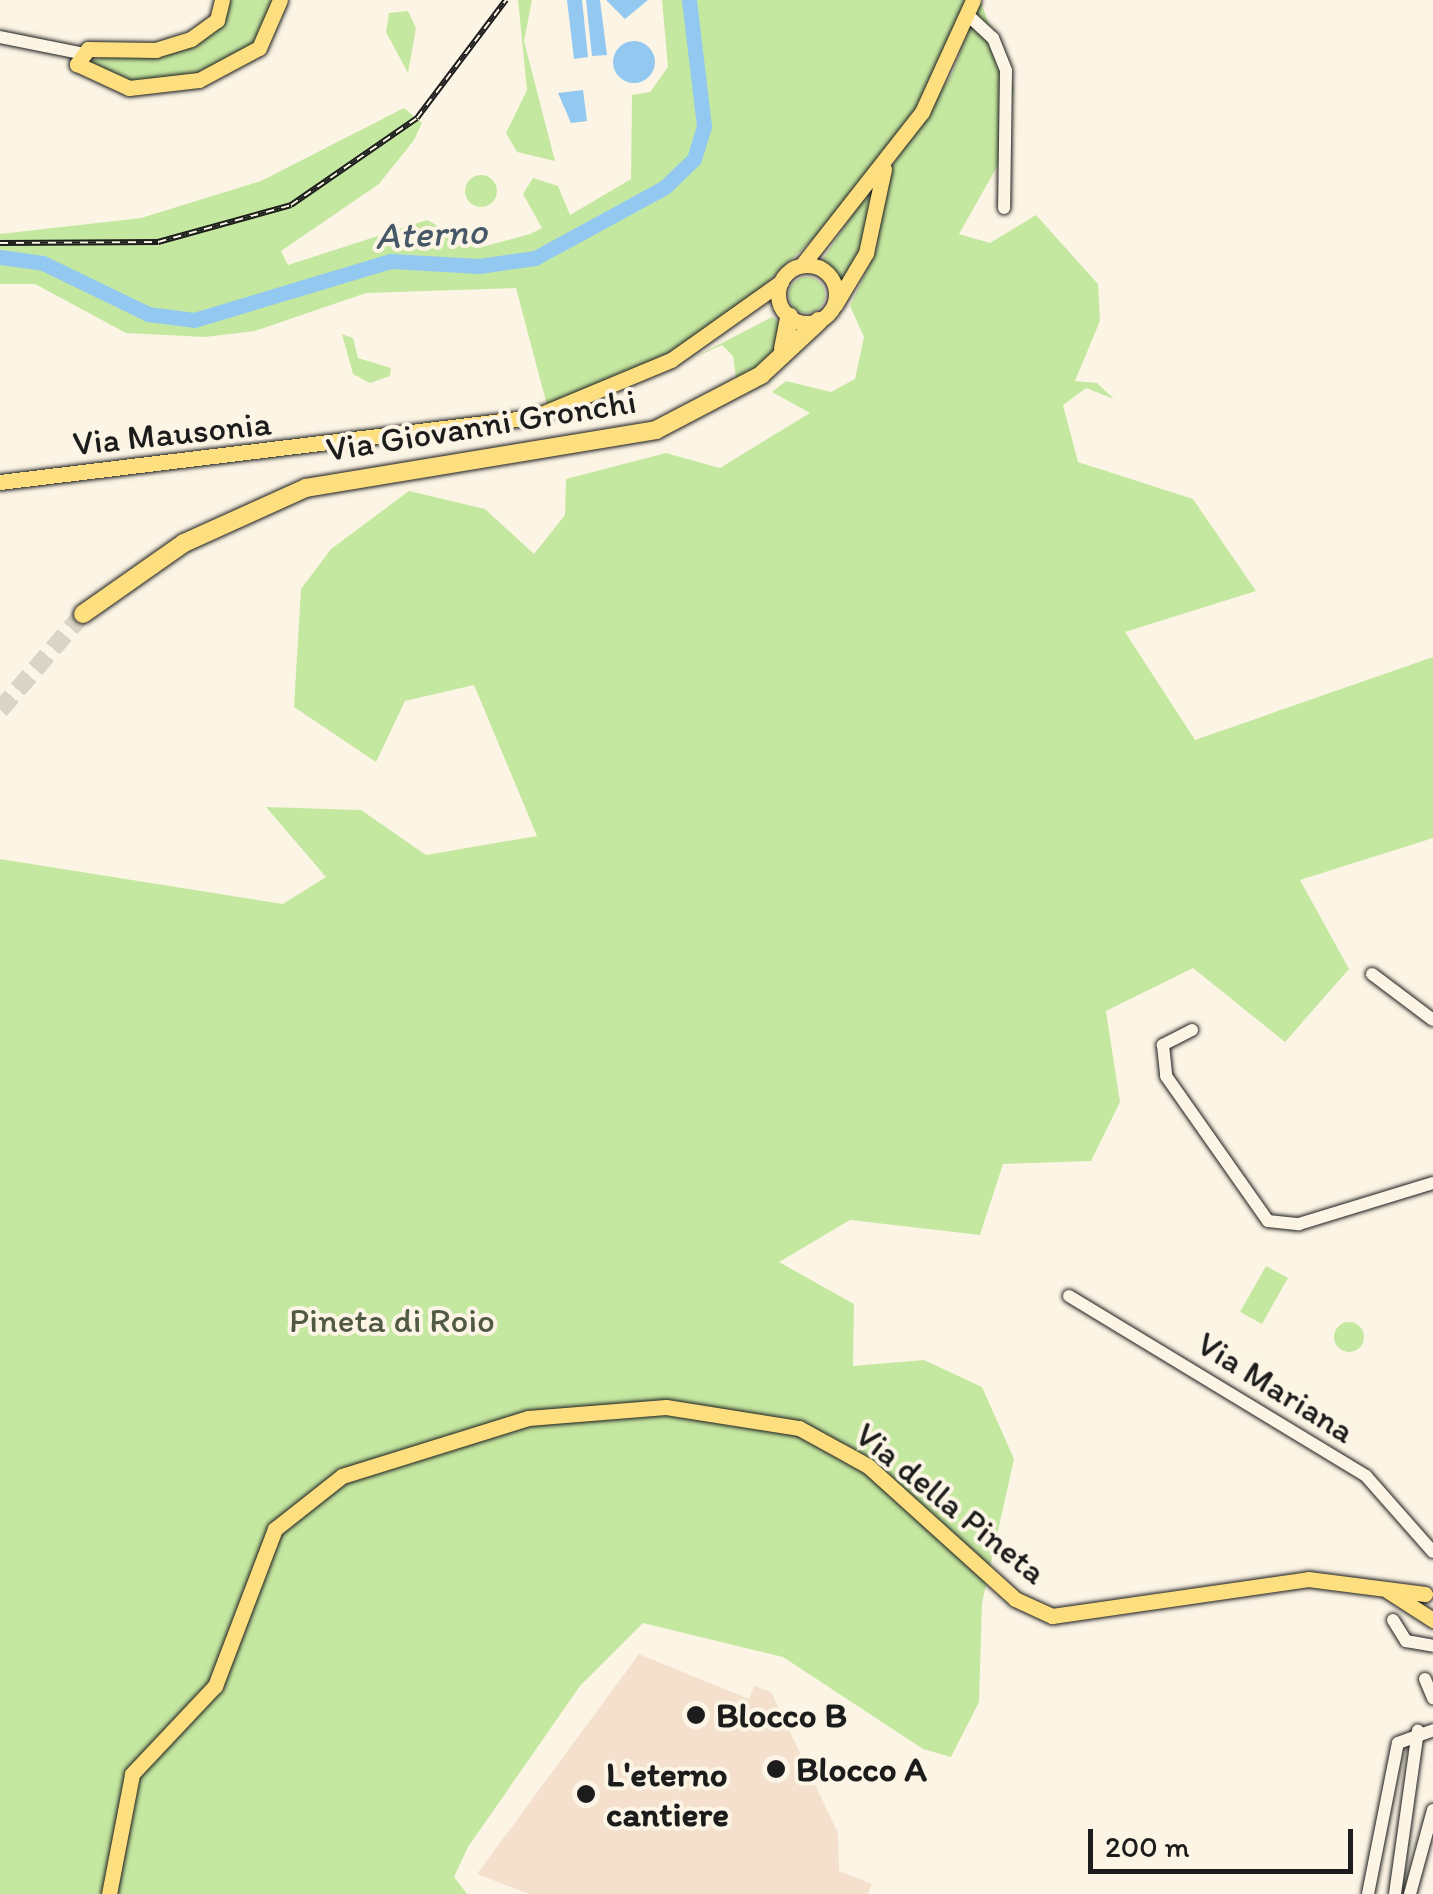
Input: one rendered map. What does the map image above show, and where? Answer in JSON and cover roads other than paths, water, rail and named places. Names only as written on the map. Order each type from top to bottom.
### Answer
[{"type":"highway","name":"Via Giovanni Gronchi","points":[[736,391],[785,346],[786,314]]},
{"type":"highway","name":"Via Giovanni Gronchi","points":[[83,614],[184,543],[288,494],[417,465],[616,443],[736,391],[824,316]]},
{"type":"main road","points":[[222,0],[212,25],[174,46],[79,53],[81,69],[111,85],[192,82],[259,48],[280,0]]},
{"type":"main road","points":[[824,316],[832,279],[802,266],[885,165],[946,72],[971,8]]},
{"type":"main road","points":[[824,316],[866,253],[885,165]]},
{"type":"main road","name":"Via Mausonia","points":[[0,482],[534,417],[630,382],[744,315],[802,266]]},
{"type":"main road","points":[[780,282],[786,314]]},
{"type":"main road","name":"Via Mausonia","points":[[744,315],[824,316]]},
{"type":"main road","name":"Via della Pineta","points":[[109,1894],[132,1774],[215,1686],[276,1529],[342,1476],[478,1430],[595,1407],[729,1412],[800,1428],[868,1466],[1015,1599],[1052,1616],[1308,1579],[1430,1590]]},
{"type":"main road","name":"Via della Pineta","points":[[1371,1583],[1429,1619]]},
{"type":"main road","points":[[1429,1619],[1430,1590]]},
{"type":"street","points":[[971,8],[993,38],[1006,71],[1004,208]]},
{"type":"street","points":[[0,38],[79,53]]},
{"type":"street","points":[[1372,974],[1433,1020]]},
{"type":"street","points":[[1192,1030],[1163,1045],[1166,1076],[1268,1221],[1299,1224],[1433,1182]]},
{"type":"street","name":"Via Mariana","points":[[1068,1296],[1366,1476],[1433,1552]]},
{"type":"street","points":[[1393,1620],[1406,1642],[1433,1646]]},
{"type":"street","points":[[1426,1679],[1433,1698]]},
{"type":"street","points":[[1368,1894],[1397,1746],[1418,1731],[1433,1730]]},
{"type":"street","points":[[1394,1894],[1418,1731]]},
{"type":"street","points":[[1410,1894],[1433,1810]]},
{"type":"water","points":[[567,0],[582,0],[588,57],[574,59]]},
{"type":"water","points":[[586,0],[600,0],[607,55],[592,56]]},
{"type":"water","points":[[606,0],[648,0],[625,19]]},
{"type":"water","points":[[634,41],[649,47],[655,62],[649,77],[634,83],[619,77],[613,62],[619,47]]},
{"type":"water","points":[[583,90],[587,121],[571,123],[558,93]]},
{"type":"waterway","name":"Aterno","points":[[0,257],[43,263],[148,314],[194,320],[391,261],[479,266],[535,258],[665,187],[694,159],[704,126],[689,0]]},
{"type":"tunnel","points":[[0,710],[83,614]]},
{"type":"railway","points":[[0,243],[158,242],[291,205],[417,118],[506,0]]},
{"type":"place","name":"Blocco B","points":[[696,1715]]},
{"type":"place","name":"Blocco A","points":[[776,1769]]},
{"type":"place","name":"L'eterno cantiere","points":[[586,1794]]},
{"type":"park label","name":"Pineta di Roio","points":[[392,1320]]}]
